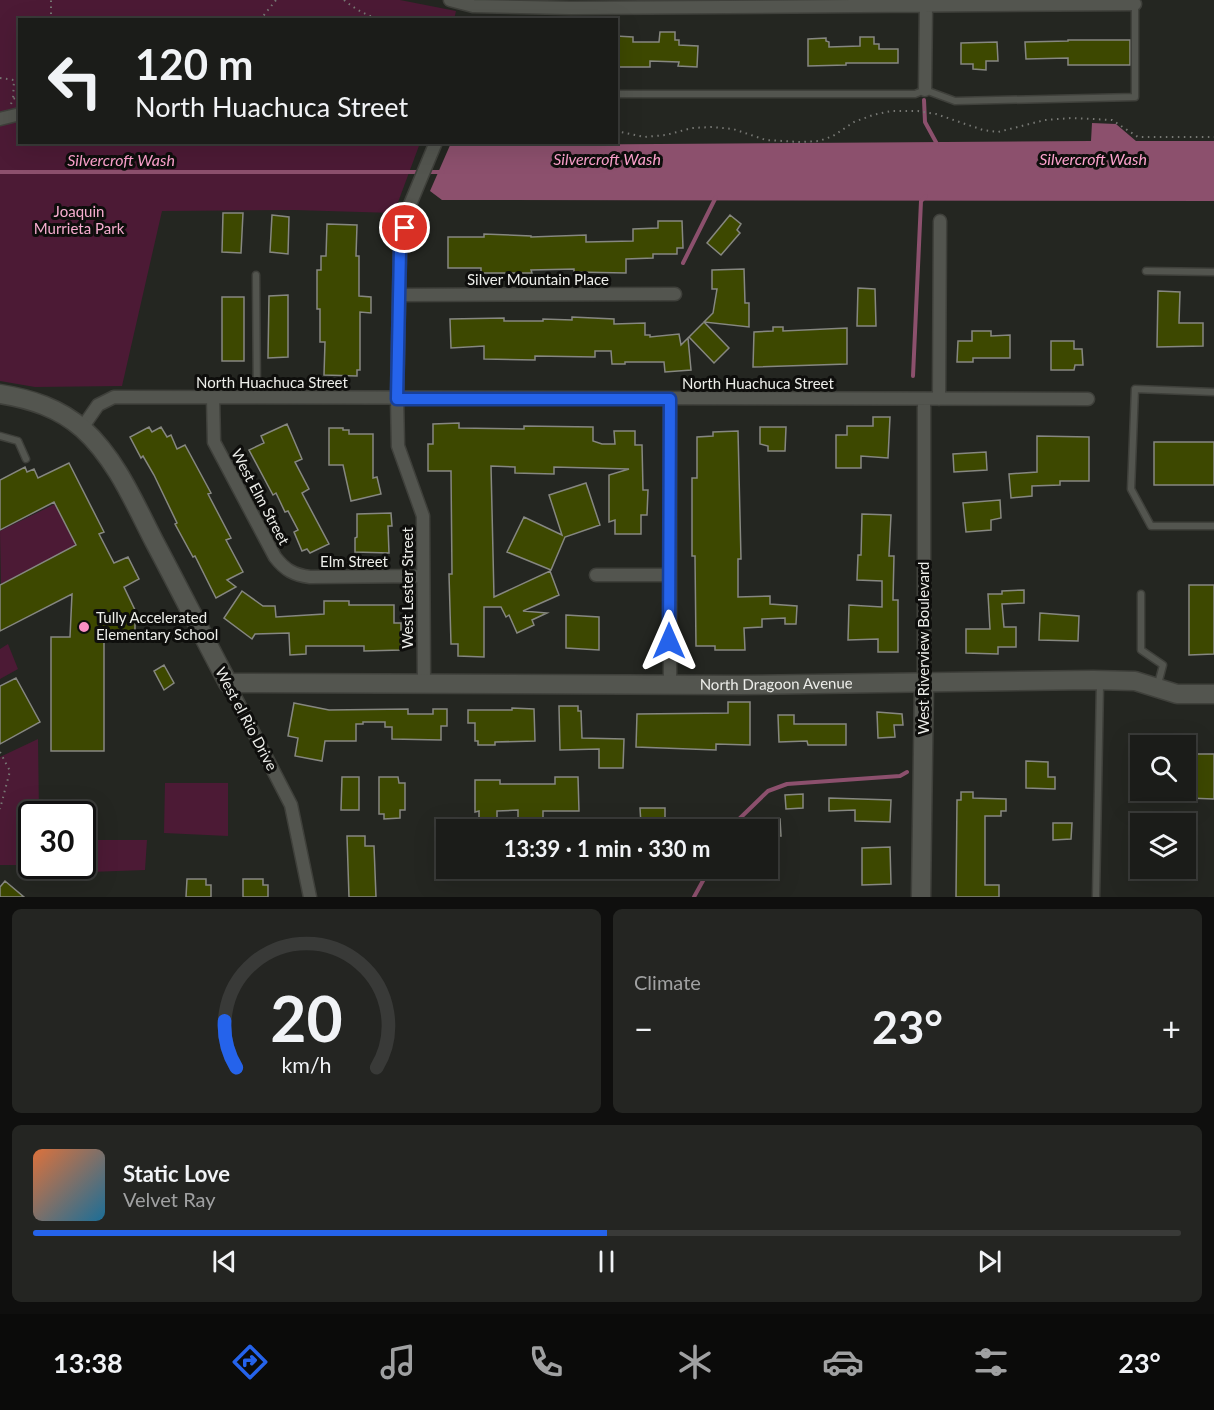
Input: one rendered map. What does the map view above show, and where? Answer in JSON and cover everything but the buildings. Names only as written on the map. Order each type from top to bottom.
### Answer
[{"type":"street","points":[[450,0],[473,3],[857,3],[926,6],[951,3],[1135,2]]},
{"type":"street","points":[[470,18],[473,3]]},
{"type":"street","points":[[925,90],[926,6]]},
{"type":"street","points":[[0,119],[18,114]]},
{"type":"street","name":"West Lester Street","points":[[424,684],[423,516],[398,446],[397,399],[400,249],[409,207],[434,146]]},
{"type":"street","points":[[939,399],[940,221]]},
{"type":"street","name":"Silver Mountain Place","points":[[400,296],[675,294]]},
{"type":"street","name":"West el Rio Drive","points":[[0,395],[28,399],[58,411],[82,428],[105,452],[129,492],[291,805],[310,897]]},
{"type":"street","name":"North Huachuca Street","points":[[82,428],[98,405],[114,397],[1088,399]]},
{"type":"street","name":"West Elm Street","points":[[213,399],[214,442],[275,557],[287,571]]},
{"type":"street","points":[[669,685],[670,399]]},
{"type":"street","name":"West Riverview Boulevard","points":[[921,897],[924,399]]},
{"type":"street","name":"Elm Street","points":[[287,571],[310,577],[422,576]]},
{"type":"street","points":[[596,575],[669,575]]},
{"type":"street","name":"North Dragoon Avenue","points":[[228,683],[669,685],[1100,680],[1136,681],[1177,694],[1214,694]]},
{"type":"lane","points":[[618,94],[915,94],[925,90],[955,101],[1135,97],[1135,2]]},
{"type":"lane","points":[[1146,271],[1214,272]]},
{"type":"lane","points":[[256,275],[257,398]]},
{"type":"lane","points":[[1214,392],[1135,389],[1131,489],[1151,526],[1214,526]]},
{"type":"lane","points":[[0,436],[18,441],[27,459]]},
{"type":"lane","points":[[1141,594],[1141,650],[1163,665],[1157,688]]},
{"type":"lane","points":[[1096,897],[1100,680]]},
{"type":"path","points":[[51,0],[51,18]]},
{"type":"path","points":[[262,18],[276,0]]},
{"type":"path","points":[[344,0],[373,18]]},
{"type":"path","points":[[0,78],[14,80],[13,99]]},
{"type":"path","points":[[618,131],[644,136],[666,135],[692,128],[712,127],[733,129],[766,140],[819,141],[833,136],[854,122],[873,115],[891,111],[918,111],[936,114],[983,130],[998,132],[1045,120],[1072,118],[1112,120],[1138,137],[1214,137]]},
{"type":"path","points":[[0,752],[10,771],[0,810]]},
{"type":"green space","name":"Joaquin Murrieta Park","points":[[0,0],[400,0],[456,11],[454,18],[18,18],[18,144],[420,144],[394,213],[294,210],[162,211],[122,386],[35,387],[0,381]]},
{"type":"green space","points":[[55,504],[76,545],[1,584],[0,531]]},
{"type":"green space","points":[[8,644],[18,669],[0,679],[0,649]]},
{"type":"green space","points":[[38,739],[39,801],[18,801],[18,865],[0,865],[0,757]]},
{"type":"green space","points":[[165,783],[228,783],[228,836],[164,833]]},
{"type":"green space","points":[[96,840],[147,840],[145,870],[96,872]]},
{"type":"water","points":[[1092,123],[1116,124],[1136,141],[1214,141],[1214,201],[442,200],[430,191],[451,144],[1091,141]]},
{"type":"waterway","points":[[924,100],[925,122],[937,144]]},
{"type":"waterway","name":"Silvercroft Wash","points":[[0,172],[443,172]]},
{"type":"waterway","points":[[913,376],[921,201],[926,196]]},
{"type":"waterway","points":[[683,263],[716,197]]},
{"type":"waterway","points":[[739,819],[768,791],[787,784],[900,776],[907,772]]},
{"type":"waterway","points":[[694,897],[704,879]]},
{"type":"place","name":"Tully Accelerated Elementary School","points":[[84,627]]},
{"type":"route","points":[[405,228],[400,249],[397,399],[670,399],[669,641]]}]
